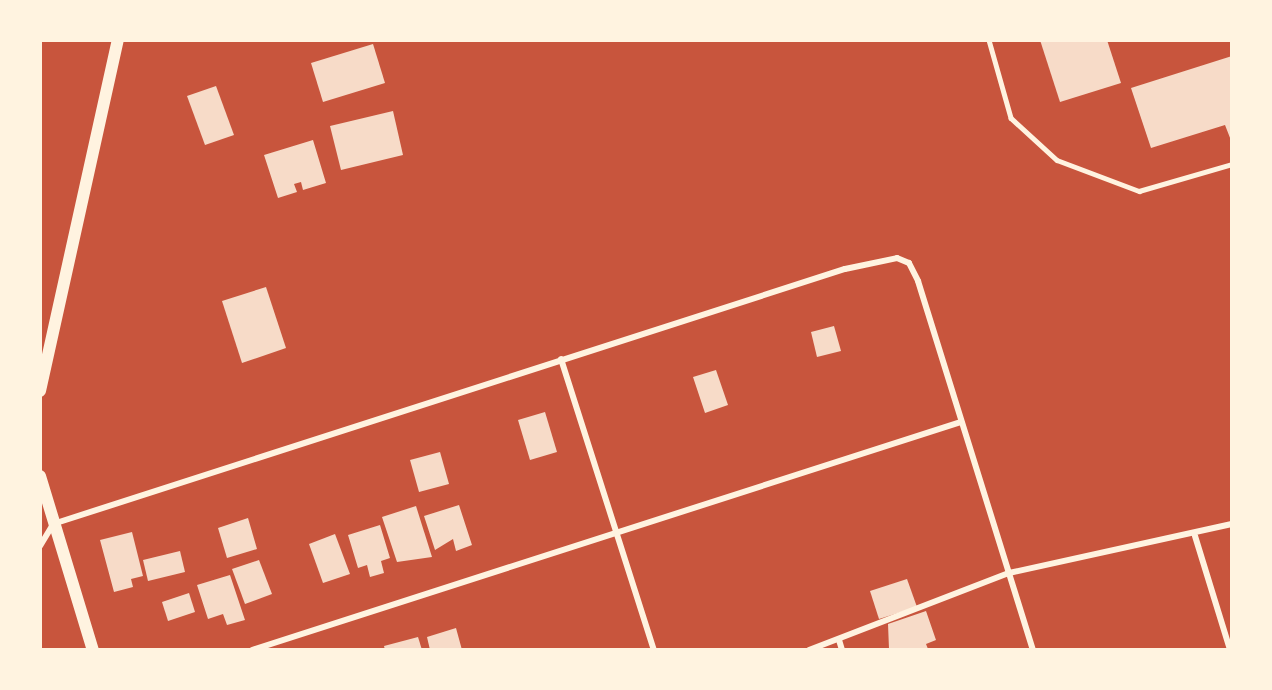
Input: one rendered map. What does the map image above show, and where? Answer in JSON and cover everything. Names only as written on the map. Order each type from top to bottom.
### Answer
[{"type":"main road","points":[[40,391],[118,40]]},
{"type":"main road","points":[[40,476],[93,650]]},
{"type":"street","points":[[40,546],[53,524],[845,268],[897,258],[909,263],[918,281],[1033,650]]},
{"type":"street","points":[[561,359],[654,650]]},
{"type":"street","points":[[252,650],[616,531],[961,422]]},
{"type":"street","points":[[809,650],[1009,573],[1195,536],[1232,524]]},
{"type":"street","points":[[1195,536],[1230,650]]},
{"type":"street","points":[[839,640],[842,650]]},
{"type":"lane","points":[[989,40],[1011,118],[1057,160],[1139,191],[1232,164]]},
{"type":"building","points":[[1040,40],[1107,40],[1121,83],[1060,102]]},
{"type":"building","points":[[373,44],[385,83],[323,102],[311,63]]},
{"type":"building","points":[[1232,56],[1232,143],[1225,125],[1151,148],[1131,88]]},
{"type":"building","points":[[216,86],[234,135],[205,145],[187,96]]},
{"type":"building","points":[[393,111],[403,155],[341,170],[330,126]]},
{"type":"building","points":[[313,140],[326,183],[303,190],[301,182],[294,184],[297,192],[278,198],[264,155]]},
{"type":"building","points":[[266,287],[286,348],[242,363],[222,301]]},
{"type":"building","points":[[834,326],[841,351],[817,357],[811,332]]},
{"type":"building","points":[[716,370],[728,405],[705,413],[693,377]]},
{"type":"building","points":[[545,412],[557,452],[530,460],[518,420]]},
{"type":"building","points":[[440,452],[449,484],[419,492],[410,460]]},
{"type":"building","points":[[459,505],[472,545],[456,551],[453,539],[435,550],[424,516]]},
{"type":"building","points":[[416,506],[432,557],[397,562],[382,517]]},
{"type":"building","points":[[248,518],[257,549],[227,558],[218,528]]},
{"type":"building","points":[[380,525],[390,558],[381,561],[384,573],[370,577],[367,565],[358,568],[348,535]]},
{"type":"building","points":[[132,532],[143,576],[131,579],[133,587],[114,592],[100,540]]},
{"type":"building","points":[[335,534],[350,574],[323,583],[309,544]]},
{"type":"building","points":[[180,551],[185,572],[148,581],[143,560]]},
{"type":"building","points":[[259,560],[272,594],[245,604],[232,569]]},
{"type":"building","points":[[230,575],[245,620],[227,625],[223,614],[208,619],[197,585]]},
{"type":"building","points":[[907,579],[917,607],[879,619],[870,591]]},
{"type":"building","points":[[189,593],[195,612],[168,621],[162,602]]},
{"type":"building","points":[[926,611],[936,640],[926,644],[928,649],[889,649],[888,624]]},
{"type":"building","points":[[456,628],[462,650],[430,650],[427,637]]},
{"type":"building","points":[[418,637],[422,650],[385,650],[384,646]]}]
